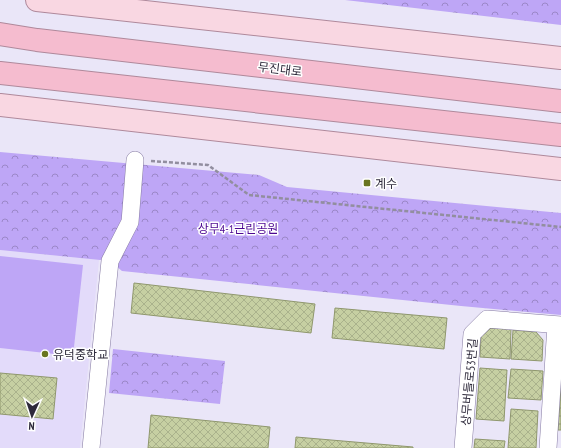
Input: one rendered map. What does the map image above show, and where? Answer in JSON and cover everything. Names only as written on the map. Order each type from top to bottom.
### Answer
[{"type":"highway","name":"무진대로","points":[[0,34],[37,40],[561,101]]},
{"type":"highway","points":[[0,72],[561,135]]},
{"type":"main road","points":[[38,0],[561,58]]},
{"type":"main road","points":[[0,105],[561,169]]},
{"type":"street","points":[[91,448],[110,261],[130,222],[135,160]]},
{"type":"street","name":"상무버들로53번길","points":[[463,448],[472,334],[487,319],[559,325],[548,448]]},
{"type":"path","points":[[135,160],[208,165],[249,195],[561,228]]},
{"type":"shaded area","name":"유덕중학교","points":[[0,250],[99,260],[80,448],[0,448]]},
{"type":"green space","points":[[345,0],[561,0],[561,25]]},
{"type":"green space","name":"상무4-1근린공원","points":[[0,152],[259,175],[287,187],[561,213],[561,315],[122,271],[110,261],[0,250]]},
{"type":"green space","points":[[0,256],[83,265],[73,356],[0,348]]},
{"type":"green space","points":[[113,349],[225,361],[220,404],[109,393]]},
{"type":"building","points":[[134,283],[315,304],[311,333],[131,313]]},
{"type":"building","points":[[335,308],[447,318],[444,349],[332,338]]},
{"type":"building","points":[[491,328],[511,329],[510,359],[480,357],[481,337]]},
{"type":"building","points":[[513,330],[536,332],[543,340],[542,361],[511,359]]},
{"type":"building","points":[[480,368],[507,370],[504,421],[476,419]]},
{"type":"building","points":[[511,369],[543,371],[541,400],[508,398]]},
{"type":"building","points":[[0,373],[57,378],[53,419],[0,414]]},
{"type":"building","points":[[561,388],[561,430],[558,430]]},
{"type":"building","points":[[511,409],[538,411],[536,448],[508,448]]},
{"type":"building","points":[[151,415],[270,427],[268,448],[148,448]]},
{"type":"building","points":[[296,437],[413,447],[413,448],[295,448]]},
{"type":"building","points":[[475,439],[505,441],[504,448],[474,448]]},
{"type":"place","name":"계수","points":[[367,183]]},
{"type":"place","name":"유덕중학교","points":[[45,354]]}]
